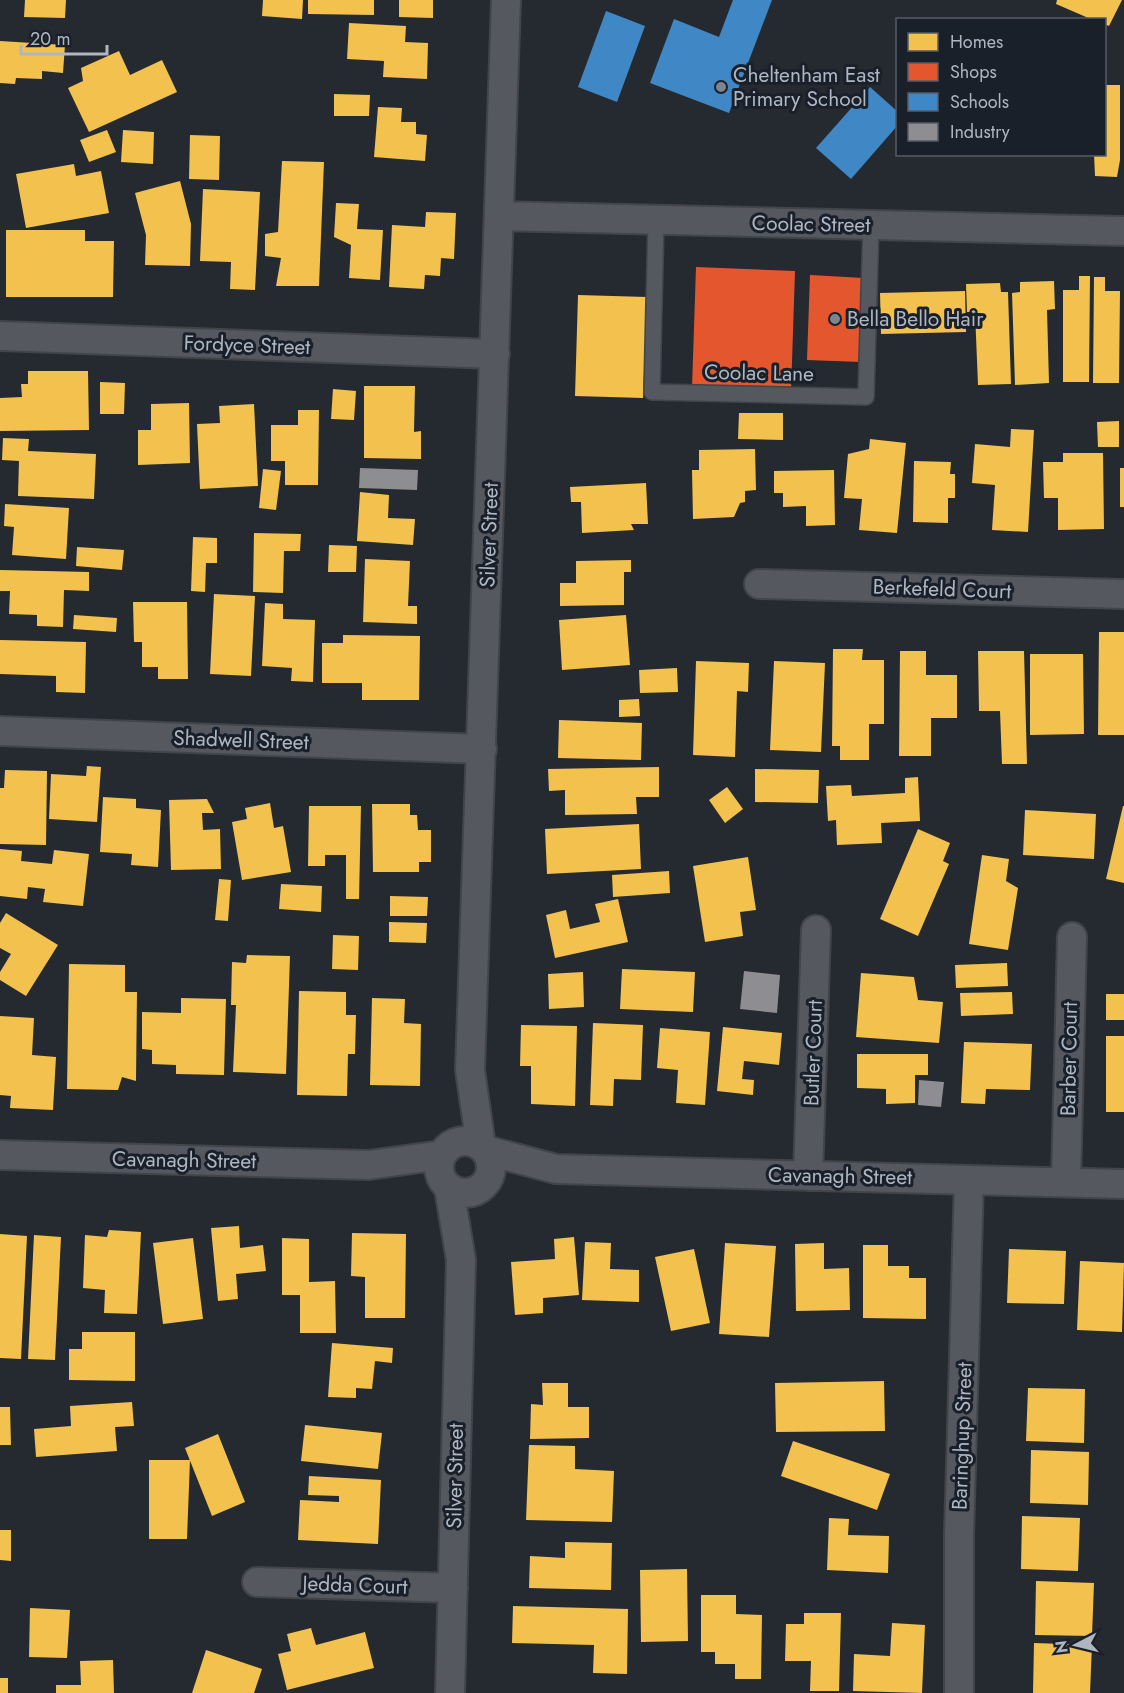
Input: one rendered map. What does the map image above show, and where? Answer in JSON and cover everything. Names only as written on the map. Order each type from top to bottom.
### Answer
[{"type":"street","name":"Silver Street","points":[[483,1148],[470,1070],[506,0]]},
{"type":"street","name":"Coolac Street","points":[[499,216],[1124,231]]},
{"type":"street","name":"Fordyce Street","points":[[0,336],[495,354]]},
{"type":"street","name":"Berkefeld Court","points":[[759,584],[1124,594]]},
{"type":"street","name":"Shadwell Street","points":[[0,731],[482,748]]},
{"type":"street","name":"Butler Court","points":[[808,1176],[816,930]]},
{"type":"street","name":"Barber Court","points":[[1066,1182],[1072,937]]},
{"type":"street","name":"Silver Street","points":[[446,1150],[470,1070]]},
{"type":"street","points":[[465,1141],[483,1148],[491,1165],[490,1173],[481,1188],[464,1194],[447,1186],[438,1170],[446,1150],[465,1141]]},
{"type":"street","name":"Cavanagh Street","points":[[483,1148],[556,1169],[1124,1184]]},
{"type":"street","name":"Cavanagh Street","points":[[0,1155],[369,1165],[446,1150]]},
{"type":"street","name":"Cavanagh Street","points":[[369,1165],[447,1186]]},
{"type":"street","name":"Cavanagh Street","points":[[481,1188],[556,1169]]},
{"type":"street","name":"Baringhup Street","points":[[958,1693],[959,1536],[969,1180]]},
{"type":"street","name":"Silver Street","points":[[447,1186],[461,1260],[450,1693]]},
{"type":"street","name":"Silver Street","points":[[461,1260],[481,1188]]},
{"type":"street","name":"Jedda Court","points":[[257,1582],[453,1588]]},
{"type":"lane","name":"Coolac Lane","points":[[656,220],[652,392],[866,397],[871,225]]},
{"type":"building: Homes","points":[[25,0],[66,0],[65,18],[24,17]]},
{"type":"building: Homes","points":[[263,0],[303,0],[302,19],[262,16]]},
{"type":"building: Homes","points":[[308,0],[374,0],[374,15],[308,14]]},
{"type":"building: Homes","points":[[399,0],[433,0],[433,18],[399,17]]},
{"type":"building: Homes","points":[[1057,0],[1122,0],[1109,26],[1106,25],[1106,18],[1088,18],[1056,4]]},
{"type":"building: Homes","points":[[349,23],[406,26],[405,42],[428,43],[427,79],[383,77],[384,61],[347,59]]},
{"type":"building: Homes","points":[[0,41],[65,45],[63,73],[42,71],[42,79],[16,78],[15,84],[0,83]]},
{"type":"building: Homes","points":[[119,51],[130,75],[162,60],[177,92],[89,132],[68,88],[83,81],[81,68]]},
{"type":"building: Homes","points":[[1106,85],[1120,85],[1120,160],[1117,177],[1095,176],[1094,156],[1106,156]]},
{"type":"building: Homes","points":[[334,94],[370,95],[369,116],[334,116]]},
{"type":"building: Homes","points":[[378,107],[402,108],[401,122],[416,122],[416,134],[427,135],[425,161],[374,157]]},
{"type":"building: Homes","points":[[107,130],[116,152],[89,162],[80,140]]},
{"type":"building: Homes","points":[[123,130],[154,132],[153,164],[121,162]]},
{"type":"building: Homes","points":[[190,135],[220,136],[219,180],[189,179]]},
{"type":"building: Homes","points":[[282,161],[324,162],[319,286],[276,286],[281,258],[265,256],[265,234],[278,232]]},
{"type":"building: Homes","points":[[74,164],[76,176],[101,171],[109,213],[26,228],[16,174]]},
{"type":"building: Homes","points":[[180,181],[191,224],[190,266],[145,265],[146,235],[135,193]]},
{"type":"building: Homes","points":[[203,189],[260,192],[255,290],[230,289],[231,262],[200,261]]},
{"type":"building: Homes","points":[[336,203],[359,204],[357,229],[383,230],[380,280],[349,278],[351,245],[334,237]]},
{"type":"building: Homes","points":[[426,212],[456,213],[454,259],[441,258],[440,276],[425,275],[424,289],[389,287],[392,225],[425,227]]},
{"type":"building: Homes","points":[[6,230],[85,230],[85,241],[114,241],[113,297],[6,297]]},
{"type":"building: Homes","points":[[1079,276],[1090,276],[1089,382],[1063,382],[1063,290],[1079,290]]},
{"type":"building: Homes","points":[[1094,277],[1105,277],[1105,291],[1120,291],[1119,383],[1093,383]]},
{"type":"building: Homes","points":[[1054,281],[1055,309],[1047,310],[1049,383],[1015,385],[1012,293],[1020,292],[1020,282]]},
{"type":"building: Homes","points":[[1000,283],[1001,292],[1008,292],[1011,384],[978,385],[975,312],[967,312],[966,284]]},
{"type":"building: Homes","points":[[965,291],[966,332],[881,334],[880,293]]},
{"type":"building: Homes","points":[[578,295],[647,297],[643,398],[575,396]]},
{"type":"building: Homes","points":[[28,371],[88,371],[89,430],[0,431],[0,398],[22,397],[21,384],[28,384]]},
{"type":"building: Homes","points":[[100,382],[125,383],[124,414],[100,414]]},
{"type":"building: Homes","points":[[364,386],[415,386],[414,432],[421,431],[421,459],[364,458]]},
{"type":"building: Homes","points":[[333,389],[356,391],[354,420],[331,419]]},
{"type":"building: Homes","points":[[189,403],[190,463],[138,465],[138,430],[151,430],[151,404]]},
{"type":"building: Homes","points":[[254,404],[258,486],[200,489],[197,424],[220,423],[219,406]]},
{"type":"building: Homes","points":[[298,410],[319,410],[318,485],[285,485],[285,461],[271,461],[271,425],[298,425]]},
{"type":"building: Homes","points":[[739,413],[783,413],[783,440],[738,439]]},
{"type":"building: Homes","points":[[1119,421],[1119,447],[1098,447],[1097,422]]},
{"type":"building: Homes","points":[[1011,429],[1034,430],[1028,532],[992,530],[995,485],[972,483],[975,444],[1010,447]]},
{"type":"building: Homes","points":[[3,438],[29,439],[28,451],[96,454],[94,499],[18,496],[19,461],[2,460]]},
{"type":"building: Homes","points":[[870,439],[906,443],[897,533],[859,530],[862,499],[844,498],[848,454],[869,449]]},
{"type":"building: Homes","points":[[755,449],[756,490],[745,491],[745,502],[740,503],[734,517],[693,519],[692,470],[699,470],[699,450]]},
{"type":"building: Homes","points":[[1063,453],[1103,453],[1104,529],[1058,530],[1058,498],[1044,498],[1043,462],[1063,462]]},
{"type":"building: Homes","points":[[914,461],[951,462],[950,474],[955,474],[955,498],[948,498],[948,523],[913,522]]},
{"type":"building: Homes","points":[[1120,468],[1124,468],[1124,507],[1120,507]]},
{"type":"building: Homes","points":[[263,469],[281,471],[276,510],[259,508]]},
{"type":"building: Homes","points":[[834,470],[835,525],[806,526],[806,506],[783,507],[783,493],[774,493],[774,471]]},
{"type":"building: Homes","points":[[646,483],[648,524],[631,524],[634,530],[582,533],[581,502],[571,502],[570,487]]},
{"type":"building: Homes","points":[[360,492],[389,495],[388,518],[415,519],[413,545],[357,541]]},
{"type":"building: Homes","points":[[5,504],[69,508],[66,559],[12,555],[14,527],[4,526]]},
{"type":"building: Homes","points":[[254,533],[301,534],[300,551],[284,551],[283,593],[253,592]]},
{"type":"building: Homes","points":[[193,537],[217,538],[217,563],[206,563],[205,592],[191,591]]},
{"type":"building: Homes","points":[[329,545],[357,546],[356,572],[328,572]]},
{"type":"building: Homes","points":[[77,547],[124,550],[122,570],[76,566]]},
{"type":"building: Homes","points":[[365,559],[410,561],[408,606],[417,606],[417,624],[363,622]]},
{"type":"building: Homes","points":[[631,560],[631,572],[624,572],[624,605],[560,606],[560,583],[576,583],[576,561]]},
{"type":"building: Homes","points":[[0,570],[89,572],[89,591],[64,590],[63,627],[37,626],[37,615],[9,614],[10,591],[0,591]]},
{"type":"building: Homes","points":[[214,594],[255,596],[251,676],[210,674]]},
{"type":"building: Homes","points":[[133,602],[187,602],[188,679],[158,679],[158,667],[142,667],[142,642],[134,642]]},
{"type":"building: Homes","points":[[265,603],[283,604],[283,619],[315,620],[313,682],[291,681],[292,668],[262,666]]},
{"type":"building: Homes","points":[[74,615],[117,618],[116,632],[73,629]]},
{"type":"building: Homes","points":[[626,615],[630,665],[562,670],[559,620]]},
{"type":"building: Homes","points":[[1099,632],[1124,632],[1124,735],[1098,735]]},
{"type":"building: Homes","points":[[343,635],[420,636],[419,700],[362,700],[362,683],[322,683],[322,643],[343,643]]},
{"type":"building: Homes","points":[[0,640],[86,642],[85,693],[56,692],[56,676],[0,674]]},
{"type":"building: Homes","points":[[833,649],[863,649],[862,660],[884,660],[884,724],[869,724],[869,760],[840,760],[840,746],[832,746]]},
{"type":"building: Homes","points":[[900,651],[926,651],[926,675],[957,675],[957,718],[931,718],[931,756],[899,756]]},
{"type":"building: Homes","points":[[978,651],[1024,651],[1027,764],[1002,764],[1000,711],[979,711]]},
{"type":"building: Homes","points":[[1030,654],[1083,654],[1084,734],[1030,735]]},
{"type":"building: Homes","points":[[696,661],[749,663],[748,692],[737,691],[735,757],[693,755]]},
{"type":"building: Homes","points":[[774,661],[825,663],[821,752],[770,750]]},
{"type":"building: Homes","points":[[677,668],[678,692],[640,693],[639,670]]},
{"type":"building: Homes","points":[[639,699],[640,716],[619,717],[619,700]]},
{"type":"building: Homes","points":[[559,720],[642,723],[641,760],[558,758]]},
{"type":"building: Homes","points":[[87,766],[101,767],[97,822],[49,819],[51,774],[86,776]]},
{"type":"building: Homes","points":[[659,767],[659,797],[636,797],[637,814],[565,815],[565,790],[549,791],[548,769]]},
{"type":"building: Homes","points":[[755,769],[819,770],[818,803],[755,802]]},
{"type":"building: Homes","points":[[5,770],[47,771],[46,845],[0,844],[0,788],[4,788]]},
{"type":"building: Homes","points":[[918,777],[920,821],[881,823],[882,843],[837,845],[836,820],[828,821],[826,786],[851,785],[852,796],[905,793],[905,778]]},
{"type":"building: Homes","points":[[727,787],[743,809],[725,823],[709,800]]},
{"type":"building: Homes","points":[[103,797],[136,799],[136,808],[161,810],[158,867],[131,865],[132,854],[100,852]]},
{"type":"building: Homes","points":[[207,799],[214,813],[202,813],[203,830],[220,829],[221,869],[171,870],[169,800]]},
{"type":"building: Homes","points":[[270,803],[274,828],[283,826],[291,872],[242,880],[232,822],[247,819],[245,808]]},
{"type":"building: Homes","points":[[372,804],[410,804],[410,815],[417,815],[418,830],[431,830],[431,862],[419,862],[419,872],[373,872]]},
{"type":"building: Homes","points":[[309,806],[361,806],[359,899],[346,899],[346,855],[325,855],[325,866],[308,866]]},
{"type":"building: Homes","points":[[1124,806],[1124,883],[1106,879]]},
{"type":"building: Homes","points":[[1025,810],[1096,814],[1094,859],[1023,855]]},
{"type":"building: Homes","points":[[639,824],[641,869],[547,874],[545,829]]},
{"type":"building: Homes","points":[[918,829],[950,843],[943,861],[949,864],[918,936],[880,919]]},
{"type":"building: Homes","points":[[0,849],[22,851],[21,861],[52,864],[54,850],[89,854],[83,906],[43,902],[45,889],[28,887],[27,899],[0,896]]},
{"type":"building: Homes","points":[[982,855],[1009,859],[1006,881],[1018,888],[1008,950],[969,944]]},
{"type":"building: Homes","points":[[748,857],[756,910],[740,912],[743,936],[705,942],[693,866]]},
{"type":"building: Homes","points":[[669,871],[670,893],[613,897],[612,875]]},
{"type":"building: Homes","points":[[219,879],[231,880],[228,921],[215,920]]},
{"type":"building: Homes","points":[[281,884],[322,886],[321,912],[279,909]]},
{"type":"building: Homes","points":[[390,896],[428,897],[427,916],[390,916]]},
{"type":"building: Homes","points":[[618,899],[628,942],[555,958],[546,915],[566,910],[570,929],[600,922],[595,904]]},
{"type":"building: Homes","points":[[6,913],[58,945],[26,996],[0,980],[0,972],[11,954],[0,948],[0,923]]},
{"type":"building: Homes","points":[[389,922],[427,923],[426,943],[389,942]]},
{"type":"building: Homes","points":[[333,935],[359,936],[358,970],[332,969]]},
{"type":"building: Homes","points":[[247,955],[290,956],[286,1074],[233,1072],[236,1005],[231,1005],[232,962],[246,963]]},
{"type":"building: Homes","points":[[1007,963],[1008,986],[956,988],[955,965]]},
{"type":"building: Homes","points":[[69,964],[125,965],[125,992],[137,992],[136,1081],[122,1077],[118,1090],[67,1089]]},
{"type":"building: Homes","points":[[622,969],[695,972],[693,1012],[620,1009]]},
{"type":"building: Homes","points":[[583,972],[584,1007],[549,1009],[548,974]]},
{"type":"building: Homes","points":[[861,973],[914,977],[918,1000],[943,1002],[939,1043],[856,1037]]},
{"type":"building: Homes","points":[[299,991],[346,992],[346,1015],[356,1015],[355,1054],[348,1054],[347,1096],[297,1095]]},
{"type":"building: Homes","points":[[1012,992],[1013,1014],[961,1016],[960,993]]},
{"type":"building: Homes","points":[[1106,994],[1124,994],[1124,1020],[1106,1020]]},
{"type":"building: Homes","points":[[181,998],[226,999],[224,1075],[176,1074],[176,1065],[152,1064],[152,1050],[142,1049],[142,1012],[181,1013]]},
{"type":"building: Homes","points":[[372,998],[405,999],[404,1023],[421,1024],[420,1086],[370,1085]]},
{"type":"building: Homes","points":[[0,1016],[34,1018],[32,1055],[56,1057],[53,1110],[10,1108],[11,1096],[0,1095]]},
{"type":"building: Homes","points":[[593,1023],[643,1025],[641,1080],[614,1079],[613,1106],[590,1105]]},
{"type":"building: Homes","points":[[521,1025],[577,1026],[575,1106],[531,1104],[531,1066],[520,1066]]},
{"type":"building: Homes","points":[[723,1027],[782,1033],[779,1065],[744,1061],[742,1079],[754,1080],[753,1095],[717,1091]]},
{"type":"building: Homes","points":[[660,1028],[710,1032],[705,1105],[676,1103],[678,1070],[657,1068]]},
{"type":"building: Homes","points":[[1106,1036],[1124,1036],[1124,1112],[1106,1112]]},
{"type":"building: Homes","points":[[964,1042],[1032,1044],[1030,1090],[986,1089],[985,1104],[961,1103]]},
{"type":"building: Homes","points":[[857,1054],[928,1054],[928,1075],[915,1075],[915,1103],[886,1104],[886,1089],[857,1088]]},
{"type":"building: Homes","points":[[239,1226],[240,1248],[263,1245],[266,1271],[236,1274],[238,1299],[218,1301],[211,1228]]},
{"type":"building: Homes","points":[[109,1230],[141,1232],[137,1314],[104,1313],[105,1290],[83,1288],[85,1235],[107,1237]]},
{"type":"building: Homes","points":[[352,1233],[406,1234],[405,1318],[365,1318],[365,1277],[351,1276]]},
{"type":"building: Homes","points":[[0,1234],[27,1236],[21,1359],[0,1358]]},
{"type":"building: Homes","points":[[34,1235],[61,1237],[55,1360],[28,1359]]},
{"type":"building: Homes","points":[[574,1237],[579,1295],[543,1298],[543,1313],[515,1315],[511,1262],[555,1259],[554,1239]]},
{"type":"building: Homes","points":[[193,1238],[203,1319],[163,1324],[153,1243]]},
{"type":"building: Homes","points":[[282,1238],[309,1239],[309,1282],[335,1281],[336,1333],[300,1333],[300,1295],[282,1295]]},
{"type":"building: Homes","points":[[585,1242],[611,1243],[610,1269],[639,1270],[639,1302],[582,1300]]},
{"type":"building: Homes","points":[[725,1243],[776,1246],[769,1337],[719,1334]]},
{"type":"building: Homes","points":[[824,1243],[824,1269],[849,1268],[850,1310],[796,1311],[795,1244]]},
{"type":"building: Homes","points":[[863,1245],[888,1245],[888,1266],[909,1266],[909,1278],[926,1278],[926,1319],[863,1318]]},
{"type":"building: Homes","points":[[694,1249],[710,1323],[671,1331],[655,1257]]},
{"type":"building: Homes","points":[[1009,1249],[1066,1251],[1064,1304],[1007,1303]]},
{"type":"building: Homes","points":[[1080,1261],[1124,1263],[1122,1332],[1077,1330]]},
{"type":"building: Homes","points":[[82,1332],[135,1332],[135,1381],[69,1380],[69,1349],[82,1349]]},
{"type":"building: Homes","points":[[332,1343],[393,1348],[392,1363],[375,1361],[372,1389],[356,1388],[356,1398],[328,1397]]},
{"type":"building: Homes","points":[[884,1381],[885,1431],[776,1432],[775,1383]]},
{"type":"building: Homes","points":[[542,1383],[568,1383],[568,1407],[589,1407],[589,1438],[530,1439],[531,1404],[543,1405]]},
{"type":"building: Homes","points":[[1028,1388],[1085,1389],[1084,1443],[1026,1441]]},
{"type":"building: Homes","points":[[132,1402],[134,1426],[115,1427],[117,1451],[36,1457],[34,1429],[71,1426],[70,1406]]},
{"type":"building: Homes","points":[[0,1407],[10,1407],[11,1445],[0,1445]]},
{"type":"building: Homes","points":[[305,1425],[382,1433],[378,1469],[301,1461]]},
{"type":"building: Homes","points":[[218,1434],[245,1502],[212,1516],[185,1448]]},
{"type":"building: Homes","points":[[793,1441],[890,1474],[877,1510],[781,1476]]},
{"type":"building: Homes","points":[[529,1445],[575,1446],[575,1469],[614,1471],[612,1522],[526,1520]]},
{"type":"building: Homes","points":[[1031,1450],[1089,1452],[1088,1505],[1030,1503]]},
{"type":"building: Homes","points":[[149,1460],[190,1460],[187,1539],[149,1539]]},
{"type":"building: Homes","points":[[309,1476],[381,1480],[378,1544],[298,1540],[300,1500],[339,1502],[339,1496],[308,1495]]},
{"type":"building: Homes","points":[[1022,1516],[1080,1518],[1078,1571],[1021,1569]]},
{"type":"building: Homes","points":[[829,1518],[849,1519],[848,1535],[889,1536],[888,1573],[827,1570]]},
{"type":"building: Homes","points":[[0,1530],[11,1530],[11,1561],[0,1560]]},
{"type":"building: Homes","points":[[565,1542],[612,1543],[611,1590],[529,1588],[530,1556],[565,1558]]},
{"type":"building: Homes","points":[[687,1569],[688,1641],[641,1642],[640,1570]]},
{"type":"building: Homes","points":[[1036,1581],[1094,1583],[1092,1636],[1035,1635]]},
{"type":"building: Homes","points":[[701,1595],[736,1595],[736,1614],[762,1615],[761,1679],[735,1679],[735,1664],[715,1664],[715,1652],[701,1652]]},
{"type":"building: Homes","points":[[513,1606],[628,1609],[627,1674],[593,1673],[594,1645],[512,1643]]},
{"type":"building: Homes","points":[[30,1608],[70,1610],[67,1658],[29,1657]]},
{"type":"building: Homes","points":[[804,1613],[841,1613],[839,1691],[810,1691],[811,1661],[785,1661],[786,1624],[804,1624]]},
{"type":"building: Homes","points":[[892,1623],[925,1625],[922,1693],[853,1691],[854,1654],[890,1656]]},
{"type":"building: Homes","points":[[311,1628],[316,1645],[365,1632],[374,1668],[287,1690],[278,1654],[291,1651],[287,1634]]},
{"type":"building: Homes","points":[[1034,1643],[1092,1645],[1090,1693],[1033,1693]]},
{"type":"building: Homes","points":[[206,1650],[262,1669],[254,1693],[192,1693]]},
{"type":"building: Homes","points":[[113,1660],[114,1693],[56,1693],[56,1685],[81,1685],[80,1661]]},
{"type":"building: Homes","points":[[0,1678],[8,1678],[8,1693],[0,1693]]},
{"type":"building: Shops","points":[[696,267],[795,271],[791,392],[692,388]]},
{"type":"building: Shops","name":"Bella Bello Hair","points":[[810,275],[864,278],[861,362],[807,360]]},
{"type":"building: Schools","points":[[733,0],[772,0],[729,113],[650,83],[674,19],[719,37]]},
{"type":"building: Schools","points":[[606,11],[645,26],[617,102],[578,87]]},
{"type":"building: Schools","points":[[870,87],[896,110],[896,127],[851,179],[816,148]]},
{"type":"building: Industry","points":[[360,468],[418,470],[417,490],[359,488]]},
{"type":"building: Industry","points":[[744,971],[780,975],[777,1013],[740,1009]]},
{"type":"building: Industry","points":[[919,1080],[944,1082],[941,1107],[918,1105]]},
{"type":"place","name":"Cheltenham East Primary School","points":[[721,87]]},
{"type":"place","name":"Bella Bello Hair","points":[[835,319]]}]
